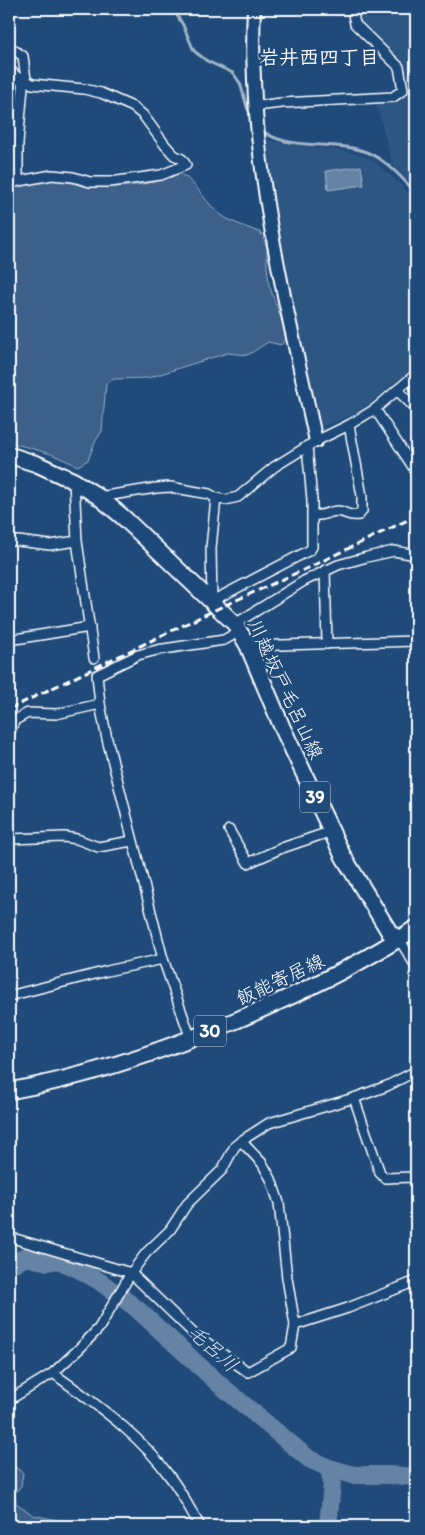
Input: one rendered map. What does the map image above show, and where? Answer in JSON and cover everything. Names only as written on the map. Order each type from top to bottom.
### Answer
[{"type":"main road","name":"川越坂戸毛呂山線","points":[[9,455],[37,464],[74,481],[99,498],[124,518],[238,628],[248,646],[282,727],[343,856],[390,933],[399,939]]},
{"type":"main road","name":"飯能寄居線","points":[[9,1091],[90,1074],[191,1039],[323,982],[416,928]]},
{"type":"street","points":[[216,498],[211,548],[212,601],[310,550],[312,547],[311,444],[272,234],[252,72],[254,9]]},
{"type":"street","points":[[256,109],[282,103],[393,98],[403,90],[399,67],[355,24],[352,9]]},
{"type":"street","points":[[9,47],[23,56],[26,80],[32,84],[84,89],[101,93],[133,107],[143,115],[174,155],[182,159],[186,165],[162,175],[110,182],[90,182],[73,177],[52,175],[9,183]]},
{"type":"street","points":[[9,69],[21,81],[23,87],[18,143],[18,180]]},
{"type":"street","points":[[99,498],[170,487],[209,494],[225,500],[238,497],[274,467],[311,444],[375,409],[416,374]]},
{"type":"street","points":[[397,390],[416,409]]},
{"type":"street","points":[[375,409],[416,468]]},
{"type":"street","points":[[313,515],[320,516],[338,511],[352,516],[359,515],[362,511],[362,496],[348,425]]},
{"type":"street","points":[[74,481],[77,541],[94,658]]},
{"type":"street","points":[[9,541],[50,545],[77,541]]},
{"type":"street","points":[[191,1039],[163,959],[132,841],[100,704],[97,675],[138,655],[157,650],[224,640],[284,593],[325,570],[381,553],[394,551],[416,554]]},
{"type":"street","points":[[325,570],[327,644]]},
{"type":"street","points":[[9,640],[90,627]]},
{"type":"street","points":[[248,646],[416,640]]},
{"type":"street","points":[[9,733],[15,720],[28,713],[56,714],[100,704]]},
{"type":"street","points":[[228,830],[248,863],[282,848],[332,831]]},
{"type":"street","points":[[9,838],[64,836],[98,848],[132,841]]},
{"type":"street","points":[[399,939],[416,966]]},
{"type":"street","points":[[9,996],[163,959]]},
{"type":"street","points":[[9,1400],[53,1373],[99,1328],[146,1253],[170,1230],[187,1204],[222,1170],[235,1146],[241,1140],[254,1130],[268,1123],[354,1098],[387,1086],[416,1070]]},
{"type":"street","points":[[354,1098],[380,1174],[385,1178],[414,1177],[416,1179]]},
{"type":"street","points":[[9,1237],[130,1276],[193,1333],[248,1372],[291,1348],[295,1325],[287,1278],[279,1203],[271,1179],[262,1163],[241,1140]]},
{"type":"street","points":[[295,1325],[348,1308],[416,1281]]},
{"type":"street","points":[[53,1373],[100,1408],[147,1449],[170,1476],[200,1526]]},
{"type":"shaded area","points":[[357,9],[416,9],[416,188],[392,164],[376,101],[394,101],[408,90],[402,64],[360,22]]},
{"type":"shaded area","points":[[267,140],[345,151],[372,159],[416,199],[416,365],[370,404],[352,415],[323,426],[319,424],[285,267],[276,216]]},
{"type":"shaded area","points":[[361,166],[364,185],[328,190],[326,171]]},
{"type":"shaded area","points":[[179,173],[192,182],[212,207],[224,217],[261,233],[267,247],[269,285],[288,337],[281,345],[268,342],[248,355],[227,353],[148,378],[114,379],[106,383],[102,431],[95,442],[88,460],[78,466],[51,454],[9,442],[9,190],[41,181],[64,181],[95,187],[132,186],[157,181]]},
{"type":"shaded area","points":[[9,1462],[23,1473],[21,1486],[15,1493],[16,1503],[33,1515],[76,1526],[9,1526]]},
{"type":"waterway","points":[[173,9],[183,25],[194,51],[207,61],[233,73],[240,83],[248,110]]},
{"type":"waterway","points":[[264,132],[288,142],[343,147],[369,153],[388,165],[416,193]]},
{"type":"waterway","name":"毛呂川","points":[[9,1262],[17,1262],[25,1257],[48,1262],[58,1260],[99,1281],[136,1308],[219,1384],[309,1459],[329,1468],[353,1475],[416,1477]]},
{"type":"waterway","name":"毛呂川","points":[[328,1526],[332,1483],[329,1468]]},
{"type":"railway","points":[[9,709],[416,516]]},
{"type":"district","name":"岩井西四丁目","points":[[319,57]]}]
